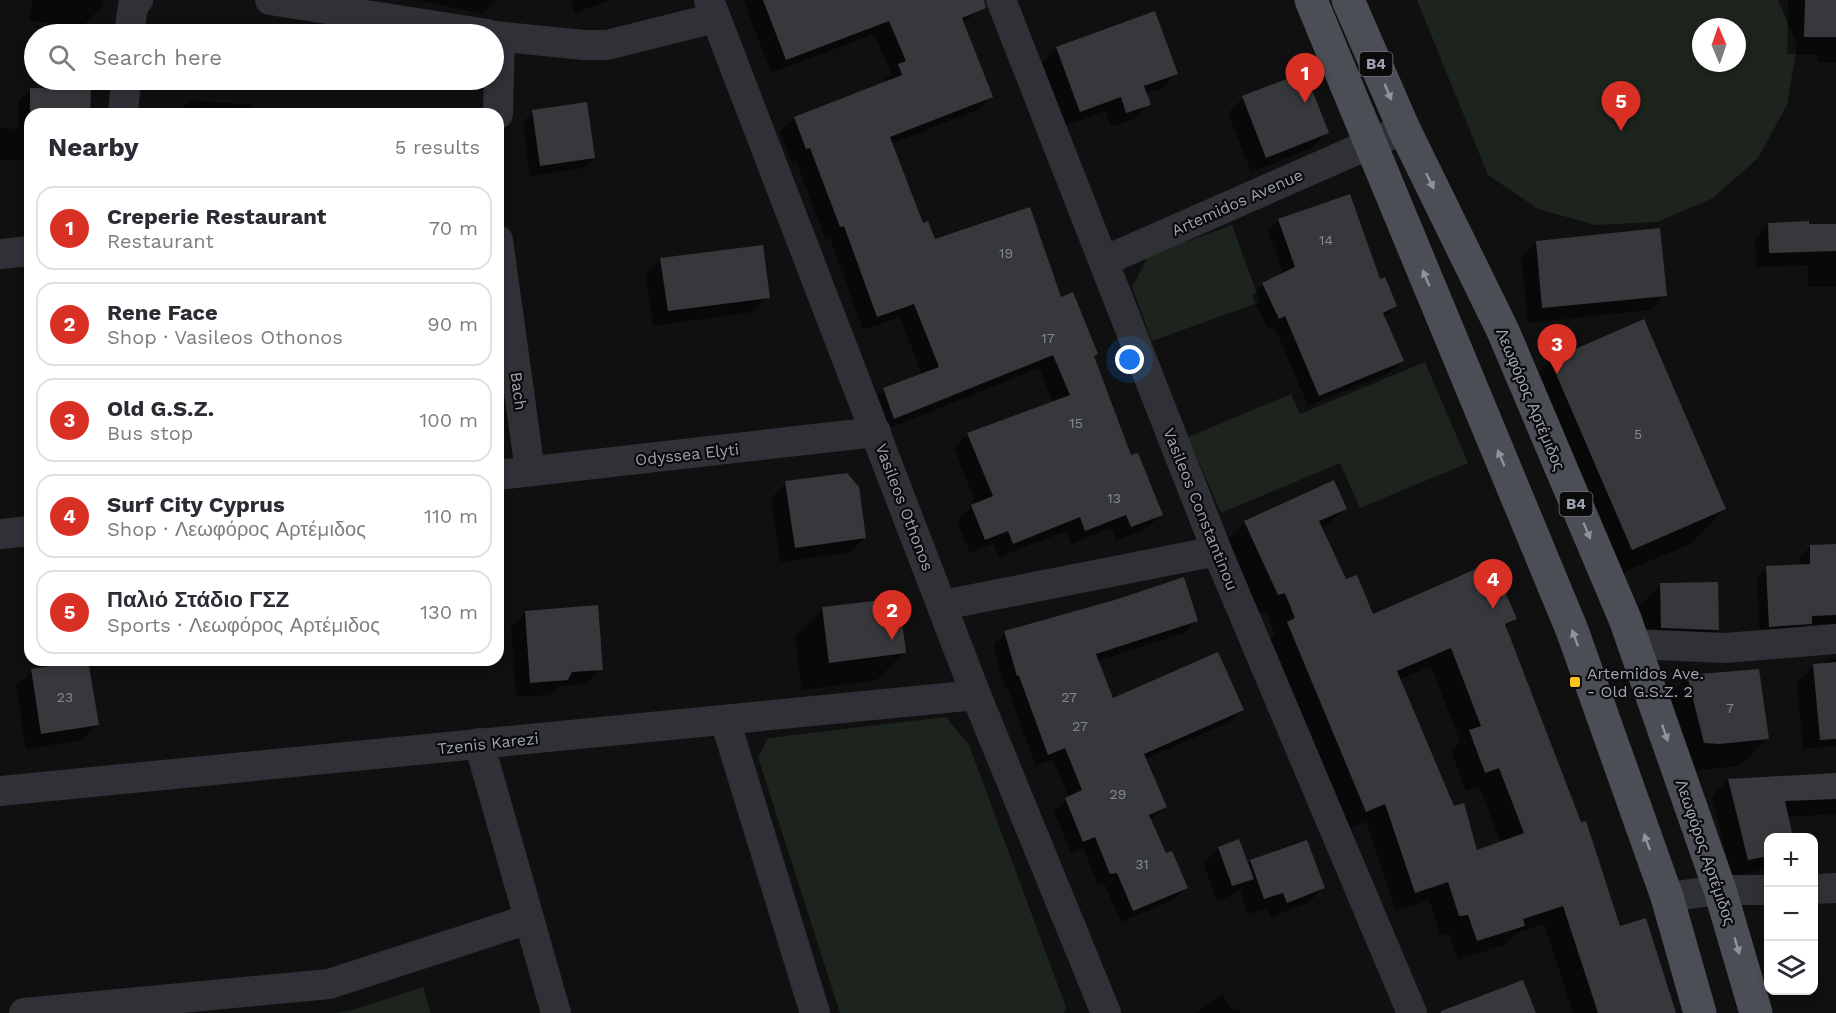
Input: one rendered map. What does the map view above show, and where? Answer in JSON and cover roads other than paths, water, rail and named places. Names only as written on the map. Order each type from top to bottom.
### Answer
[{"type":"main road","name":"B4","points":[[1311,0],[1572,630],[1667,897],[1700,1013]]},
{"type":"main road","name":"Λεωφόρος Αρτέμιδος","points":[[1348,0],[1404,129],[1503,331],[1634,644],[1720,890],[1756,1013]]},
{"type":"street","points":[[131,24],[134,6],[138,0]]},
{"type":"street","points":[[270,0],[368,7],[441,24]]},
{"type":"street","name":"Vasileos Constantinou","points":[[1001,0],[1217,551],[1412,1013]]},
{"type":"street","points":[[504,37],[584,45],[608,45],[712,9]]},
{"type":"street","name":"Vasileos Othonos","points":[[712,9],[976,695],[1106,1013]]},
{"type":"street","points":[[124,108],[125,90]]},
{"type":"street","points":[[496,90],[498,108]]},
{"type":"street","name":"Artemidos Avenue","points":[[1104,261],[1404,129]]},
{"type":"street","points":[[0,254],[24,252]]},
{"type":"street","name":"Bach","points":[[504,283],[530,471]]},
{"type":"street","name":"Odyssea Elyti","points":[[504,474],[876,432]]},
{"type":"street","points":[[0,534],[24,532]]},
{"type":"street","points":[[943,605],[1217,551]]},
{"type":"street","points":[[1634,644],[1725,648],[1836,639]]},
{"type":"street","name":"Tzenis Karezi","points":[[0,791],[976,695]]},
{"type":"street","points":[[725,720],[815,1013]]},
{"type":"street","points":[[479,743],[556,1013]]},
{"type":"street","points":[[1818,889],[1836,888]]},
{"type":"street","points":[[1667,897],[1720,890],[1764,890]]},
{"type":"street","points":[[24,1013],[57,1012],[329,984],[529,919]]},
{"type":"place","name":"Creperie Restaurant","points":[[1305,103]]},
{"type":"place","name":"Παλιό Στάδιο ΓΣΖ","points":[[1621,131]]},
{"type":"place","name":"Old G.S.Z.","points":[[1557,374]]},
{"type":"place","name":"Surf City Cyprus","points":[[1493,609]]},
{"type":"place","name":"Rene Face","points":[[892,640]]},
{"type":"place","name":"Artemidos Ave. - Old G.S.Z. 2","points":[[1575,682]]}]
